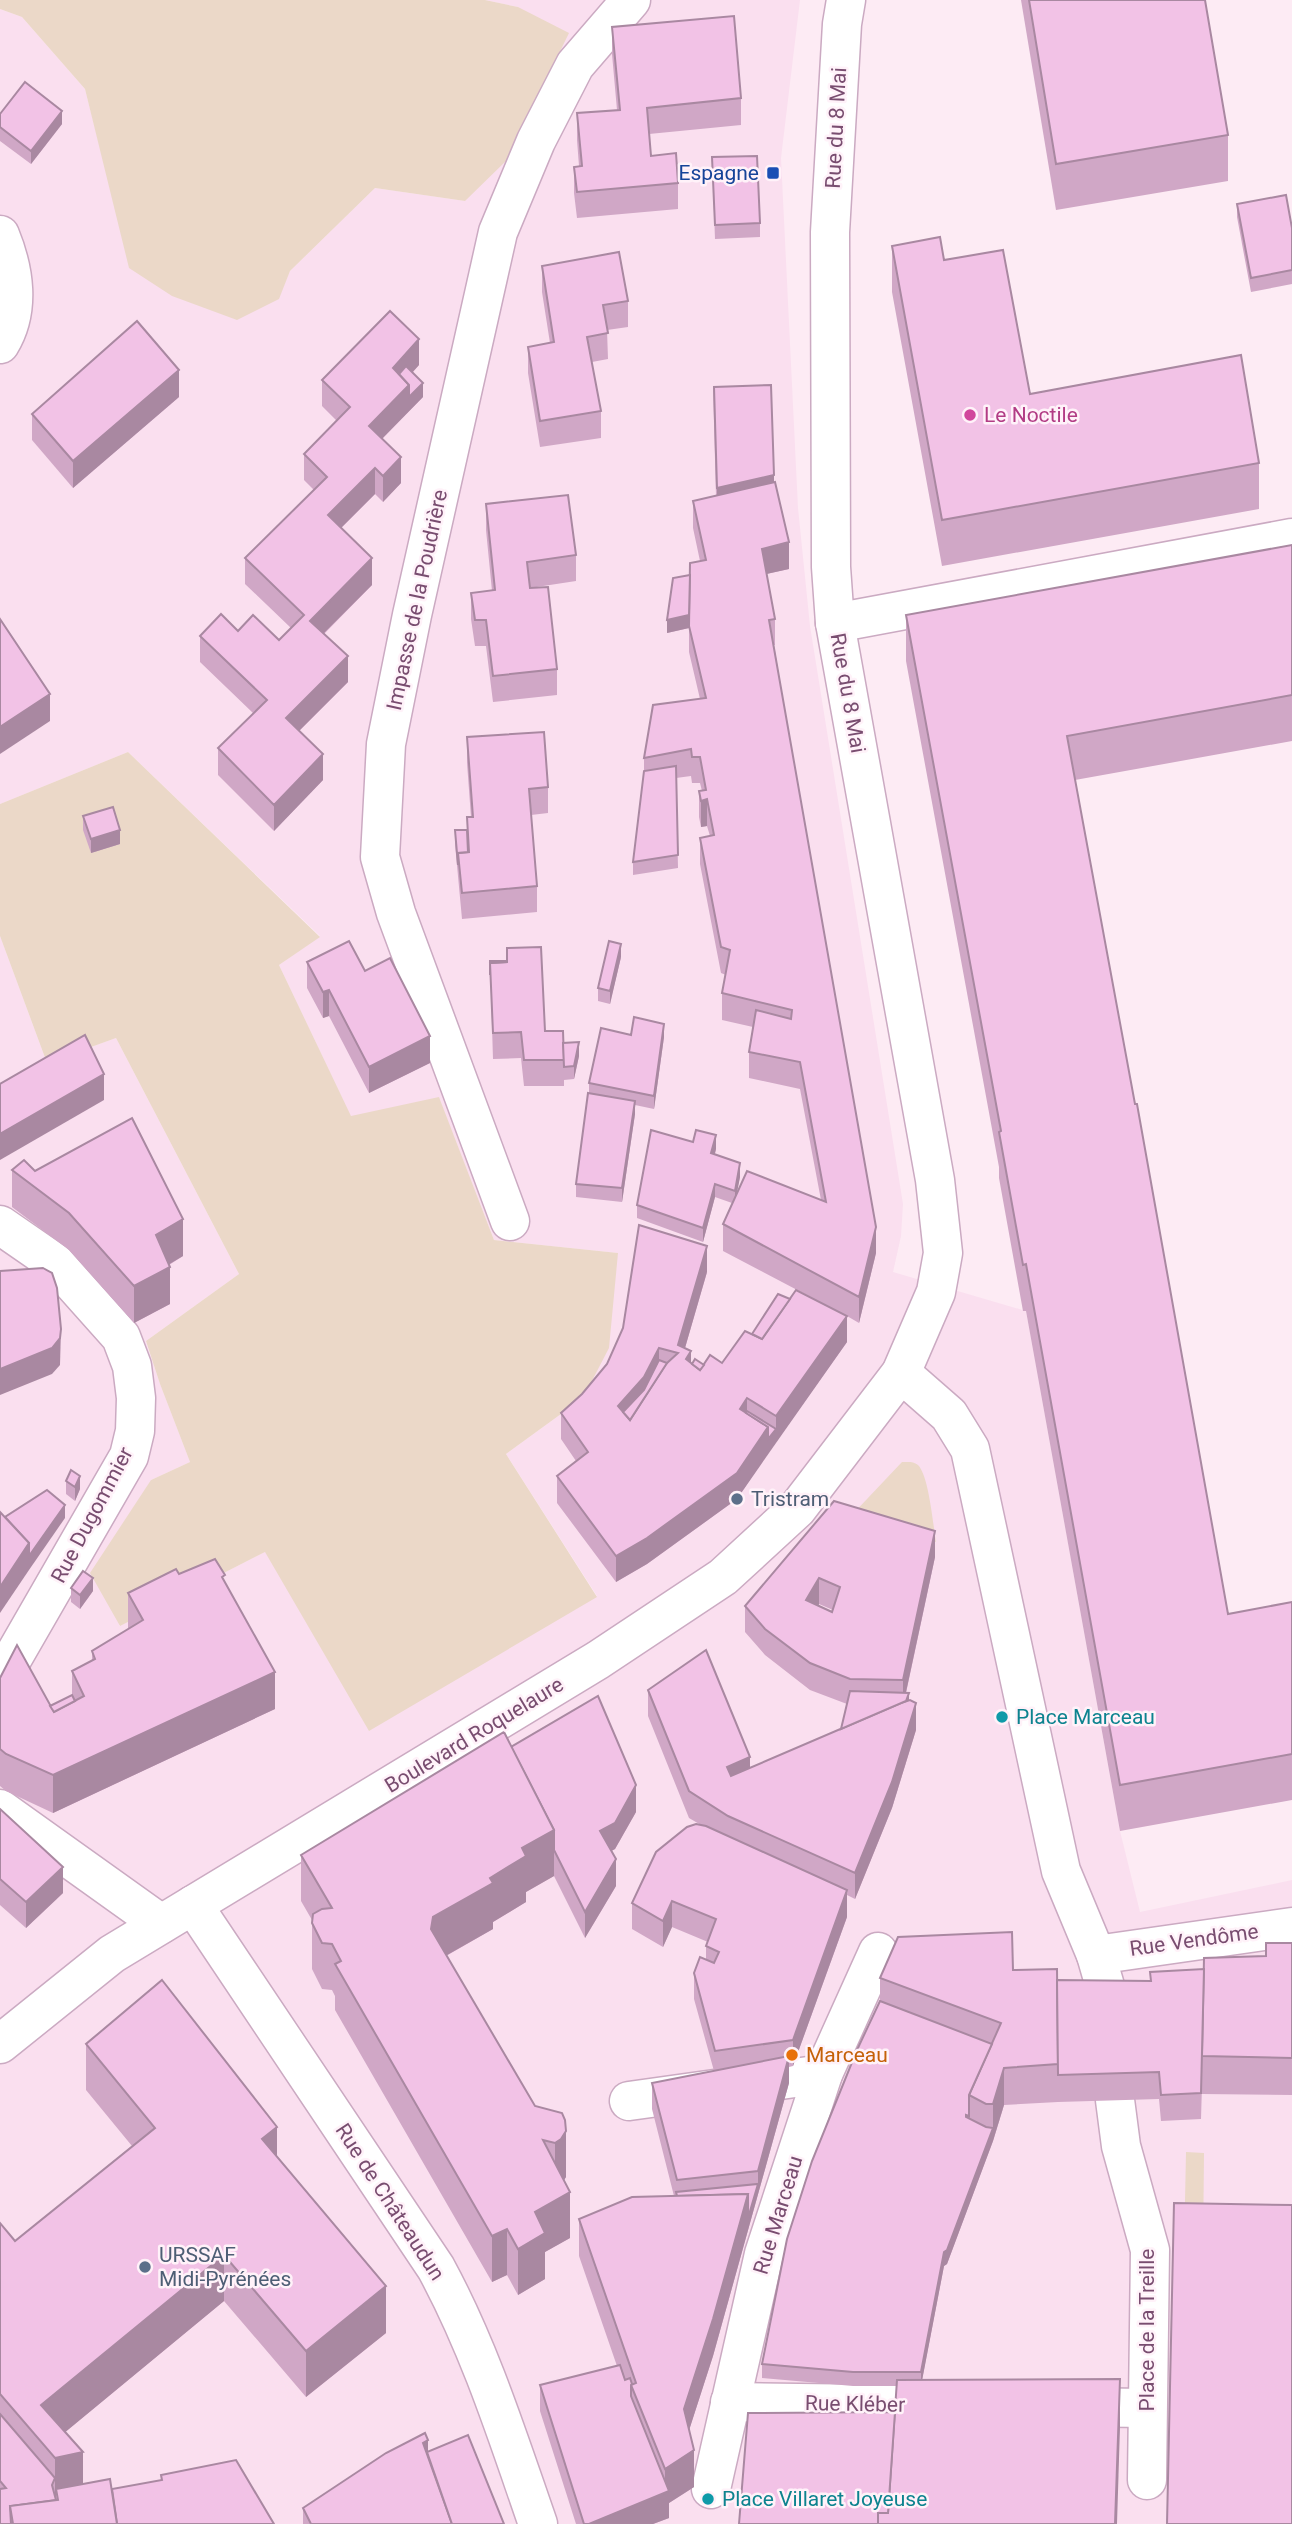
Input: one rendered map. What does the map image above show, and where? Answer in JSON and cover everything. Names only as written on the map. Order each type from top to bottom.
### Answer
[{"type":"street","name":"Impasse de la Poudrière","points":[[510,1221],[396,913],[380,857],[386,744],[498,232],[536,141],[575,65],[631,0]]},
{"type":"street","name":"Rue du 8 Mai","points":[[846,0],[842,23],[830,232],[831,567],[835,623],[935,1180],[943,1253],[936,1292],[901,1373]]},
{"type":"street","points":[[0,235],[10,260],[15,296],[0,344]]},
{"type":"street","points":[[835,623],[1292,538]]},
{"type":"street","name":"Rue Dugommier","points":[[0,1225],[55,1263],[121,1337],[132,1366],[136,1398],[135,1431],[129,1456],[0,1680]]},
{"type":"street","points":[[901,1373],[949,1415],[970,1449],[1061,1871],[1096,1955],[1111,2007]]},
{"type":"street","name":"Boulevard Roquelaure","points":[[0,2044],[112,1954],[598,1660],[723,1577],[797,1509],[901,1373]]},
{"type":"street","points":[[0,1809],[177,1914]]},
{"type":"street","name":"Rue de Châteaudun","points":[[177,1914],[436,2268],[466,2328],[538,2524]]},
{"type":"street","name":"Rue Vendôme","points":[[1096,1955],[1292,1927]]},
{"type":"street","name":"Rue Marceau","points":[[711,2489],[764,2254],[823,2074],[878,1952]]},
{"type":"street","points":[[629,2101],[823,2074]]},
{"type":"street","name":"Place de la Treille","points":[[1115,2100],[1121,2146],[1150,2250],[1147,2480]]},
{"type":"street","name":"Rue Kléber","points":[[730,2402],[988,2406]]},
{"type":"street","points":[[1029,2407],[1147,2408]]},
{"type":"shaded area","points":[[0,0],[485,0],[518,7],[569,33],[507,160],[465,201],[375,188],[290,271],[279,299],[237,320],[172,296],[129,268],[85,89],[22,17],[0,9]]},
{"type":"shaded area","points":[[485,0],[800,0],[781,158],[798,508],[810,626],[903,1204],[901,1236],[893,1272],[1026,1311],[1120,1831],[1140,1912],[1292,1880],[1292,2524],[0,2524],[0,936],[47,1063],[116,1038],[239,1274],[146,1341],[190,1462],[151,1480],[119,1626],[265,1552],[597,1596],[506,1454],[583,1398],[618,1253],[494,1240],[439,1098],[351,1117],[279,965],[320,936],[128,752],[0,804],[0,9],[22,17],[85,89],[106,171],[278,299],[290,271],[375,188],[465,201],[518,7]]},
{"type":"shaded area","points":[[128,752],[320,937],[279,965],[351,1116],[439,1097],[494,1240],[618,1253],[609,1348],[583,1398],[506,1454],[597,1597],[369,1731],[265,1552],[120,1626],[90,1573],[151,1480],[190,1462],[146,1341],[239,1274],[116,1038],[47,1063],[0,936],[0,804]]},
{"type":"shaded area","points":[[902,1462],[914,1463],[922,1471],[928,1490],[936,1542],[850,1517]]},
{"type":"shaded area","points":[[1186,2152],[1204,2153],[1203,2249],[1184,2250]]},
{"type":"building","points":[[1029,0],[1205,0],[1228,135],[1056,164]]},
{"type":"building","points":[[734,16],[741,98],[647,108],[651,156],[676,153],[678,183],[577,192],[574,167],[582,166],[577,113],[620,110],[612,27]]},
{"type":"building","points":[[25,82],[62,111],[31,151],[0,127],[0,114]]},
{"type":"building","points":[[757,156],[760,223],[715,225],[712,157]]},
{"type":"building","points":[[1286,195],[1292,228],[1292,270],[1251,278],[1237,204]]},
{"type":"building","name":"Le Noctile","points":[[940,237],[944,260],[1003,250],[1030,394],[1241,355],[1259,463],[942,520],[892,246]]},
{"type":"building","points":[[619,252],[628,301],[603,305],[608,333],[587,337],[601,411],[540,421],[528,347],[554,342],[542,266]]},
{"type":"building","points":[[390,311],[419,339],[393,368],[409,385],[369,426],[401,457],[383,476],[375,468],[328,515],[372,558],[310,621],[348,656],[286,718],[323,754],[274,805],[218,748],[267,700],[200,636],[221,614],[238,631],[253,615],[279,640],[304,615],[245,558],[327,477],[304,454],[350,407],[322,380]]},
{"type":"building","points":[[137,321],[179,370],[73,461],[32,414]]},
{"type":"building","points":[[406,366],[423,383],[409,397],[409,385],[399,374]]},
{"type":"building","points":[[771,385],[774,475],[717,488],[714,387]]},
{"type":"building","points":[[775,482],[789,542],[762,549],[775,619],[769,620],[876,1227],[859,1297],[723,1224],[747,1171],[826,1202],[800,1062],[749,1052],[756,1010],[791,1019],[792,1010],[722,993],[730,950],[721,947],[700,838],[714,835],[707,799],[701,801],[699,791],[706,790],[700,757],[692,757],[691,749],[644,758],[653,705],[706,698],[689,626],[690,563],[706,560],[693,501]]},
{"type":"building","points":[[568,495],[576,555],[527,562],[530,588],[548,587],[557,669],[493,676],[486,620],[475,620],[471,593],[495,590],[486,504]]},
{"type":"building","points":[[1292,545],[1292,695],[1067,736],[1137,1104],[1228,1614],[1292,1602],[1292,1754],[1120,1785],[906,615]]},
{"type":"building","points":[[690,575],[689,615],[667,620],[673,578]]},
{"type":"building","points":[[0,619],[50,694],[0,727]]},
{"type":"building","points":[[544,732],[548,787],[529,789],[537,886],[462,893],[458,853],[469,852],[467,817],[473,817],[467,737]]},
{"type":"building","points":[[676,766],[678,855],[633,862],[644,771]]},
{"type":"building","points":[[113,807],[120,830],[91,839],[83,816]]},
{"type":"building","points":[[455,830],[467,830],[468,852],[458,853],[458,865]]},
{"type":"building","points":[[349,941],[365,971],[390,958],[430,1036],[369,1067],[329,990],[323,992],[307,962]]},
{"type":"building","points":[[609,941],[621,944],[610,991],[598,988]]},
{"type":"building","points":[[541,947],[545,1031],[563,1031],[564,1060],[524,1060],[521,1032],[493,1033],[490,963],[507,962],[507,948]]},
{"type":"building","points":[[634,1017],[664,1024],[654,1096],[589,1083],[601,1028],[631,1035]]},
{"type":"building","points":[[85,1035],[104,1074],[0,1134],[0,1084]]},
{"type":"building","points":[[579,1042],[574,1066],[564,1067],[563,1043]]},
{"type":"building","points":[[588,1093],[635,1101],[622,1188],[576,1184]]},
{"type":"building","points":[[132,1118],[183,1219],[156,1235],[170,1267],[134,1286],[69,1213],[12,1170],[24,1160],[35,1171]]},
{"type":"building","points":[[651,1130],[693,1142],[696,1130],[716,1135],[711,1153],[740,1163],[735,1191],[715,1184],[703,1228],[637,1205]]},
{"type":"building","points":[[639,1225],[707,1246],[678,1345],[691,1351],[686,1359],[700,1370],[710,1355],[722,1363],[745,1331],[762,1339],[796,1290],[847,1316],[776,1416],[747,1398],[740,1409],[768,1427],[737,1473],[647,1538],[616,1556],[557,1476],[588,1452],[561,1413],[582,1394],[607,1364],[623,1328]],"holes":[[[659,1348],[678,1353],[666,1364],[630,1420],[618,1406],[644,1377]]]},
{"type":"building","points":[[43,1268],[52,1273],[57,1288],[60,1338],[52,1348],[0,1369],[0,1271]]},
{"type":"building","points":[[778,1294],[790,1299],[762,1339],[752,1334]]},
{"type":"building","points":[[695,1359],[704,1365],[700,1370],[692,1364]]},
{"type":"building","points":[[659,1360],[667,1363],[630,1420],[623,1412],[644,1390]]},
{"type":"building","points":[[747,1411],[776,1429],[768,1439],[768,1427],[746,1413]]},
{"type":"building","points":[[71,1470],[80,1476],[75,1487],[66,1481]]},
{"type":"building","points":[[47,1490],[65,1505],[29,1556],[29,1543],[5,1517]]},
{"type":"building","points":[[834,1501],[935,1531],[903,1680],[850,1679],[810,1663],[765,1629],[745,1606]],"holes":[[[819,1578],[840,1587],[832,1612],[806,1600]]]},
{"type":"building","points":[[0,1512],[29,1543],[0,1587]]},
{"type":"building","points":[[215,1559],[225,1575],[222,1577],[275,1672],[53,1775],[0,1749],[0,1678],[17,1645],[54,1712],[84,1696],[72,1671],[95,1659],[92,1651],[143,1620],[128,1593],[176,1569],[179,1574]]},
{"type":"building","points":[[83,1571],[93,1578],[80,1595],[71,1588]]},
{"type":"building","points":[[706,1650],[750,1757],[727,1767],[731,1776],[901,1703],[910,1700],[916,1703],[892,1782],[855,1873],[728,1816],[689,1791],[648,1690]]},
{"type":"building","points":[[850,1691],[909,1693],[906,1701],[841,1729]]},
{"type":"building","points":[[72,1695],[75,1701],[54,1712],[50,1706]]},
{"type":"building","points":[[598,1696],[636,1785],[615,1823],[600,1831],[616,1859],[585,1912],[554,1850],[554,1830],[511,1747]]},
{"type":"building","points":[[504,1732],[554,1830],[522,1848],[526,1856],[490,1878],[493,1883],[433,1917],[431,1929],[535,2106],[562,2113],[565,2120],[566,2131],[561,2139],[555,2143],[543,2140],[570,2192],[535,2212],[545,2233],[518,2249],[507,2229],[492,2236],[335,1964],[341,1961],[332,1944],[322,1943],[312,1923],[313,1914],[332,1908],[301,1855]]},
{"type":"building","points":[[0,1809],[63,1867],[26,1902],[0,1879]]},
{"type":"building","points":[[696,1824],[706,1826],[847,1890],[793,2040],[715,2051],[694,1973],[700,1957],[714,1963],[719,1952],[706,1946],[716,1919],[672,1901],[663,1921],[632,1903],[656,1852],[687,1827]]},
{"type":"building","points":[[1012,1932],[1013,1970],[1057,1969],[1058,2064],[1004,2068],[993,2104],[986,2104],[969,2095],[1001,2023],[880,1978],[898,1937]]},
{"type":"building","points":[[1266,1943],[1292,1943],[1292,2058],[1202,2056],[1204,1958],[1266,1956]]},
{"type":"building","points":[[1204,1969],[1201,2093],[1161,2095],[1159,2072],[1058,2075],[1057,1980],[1151,1981],[1150,1972]]},
{"type":"building","points":[[162,1980],[277,2127],[262,2139],[386,2286],[306,2351],[224,2255],[41,2405],[83,2452],[55,2458],[0,2394],[0,2223],[15,2241],[155,2128],[86,2044]]},
{"type":"building","points":[[880,2001],[992,2044],[969,2095],[969,2116],[966,2117],[993,2128],[944,2252],[921,2372],[853,2372],[762,2364],[787,2239],[812,2161]]},
{"type":"building","points":[[789,2056],[758,2171],[677,2180],[652,2083]]},
{"type":"building","points":[[758,2184],[748,2218],[748,2194],[677,2196],[676,2192]]},
{"type":"building","points":[[748,2194],[713,2319],[684,2409],[694,2450],[665,2469],[631,2385],[636,2383],[579,2219],[632,2197]]},
{"type":"building","points":[[1174,2203],[1292,2205],[1292,2524],[1167,2524]]},
{"type":"building","points":[[620,2365],[625,2380],[630,2378],[631,2396],[669,2491],[584,2524],[540,2385]]},
{"type":"building","points":[[1120,2379],[1115,2524],[878,2524],[878,2513],[888,2513],[897,2380]]},
{"type":"building","points":[[895,2412],[888,2513],[878,2513],[878,2524],[739,2524],[748,2413]]},
{"type":"building","points":[[0,2414],[55,2478],[52,2485],[56,2500],[10,2506],[11,2524],[0,2524],[0,2489],[6,2488],[0,2481]]},
{"type":"building","points":[[425,2433],[428,2440],[423,2443],[452,2524],[311,2524],[303,2508],[386,2453]]},
{"type":"building","points":[[468,2435],[504,2524],[452,2524],[427,2452]]},
{"type":"building","points":[[236,2460],[274,2524],[117,2524],[112,2489],[162,2480],[161,2475]]},
{"type":"building","points":[[110,2479],[117,2524],[13,2524],[10,2506],[58,2500],[56,2489]]},
{"type":"place","name":"Espagne","points":[[773,173]]},
{"type":"place","name":"Le Noctile","points":[[970,415]]},
{"type":"place","name":"Tristram","points":[[737,1499]]},
{"type":"place","name":"Place Marceau","points":[[1002,1717]]},
{"type":"place","name":"Marceau","points":[[792,2055]]},
{"type":"place","name":"URSSAF Midi-Pyrénées","points":[[145,2267]]},
{"type":"place","name":"Place Villaret Joyeuse","points":[[708,2499]]}]
